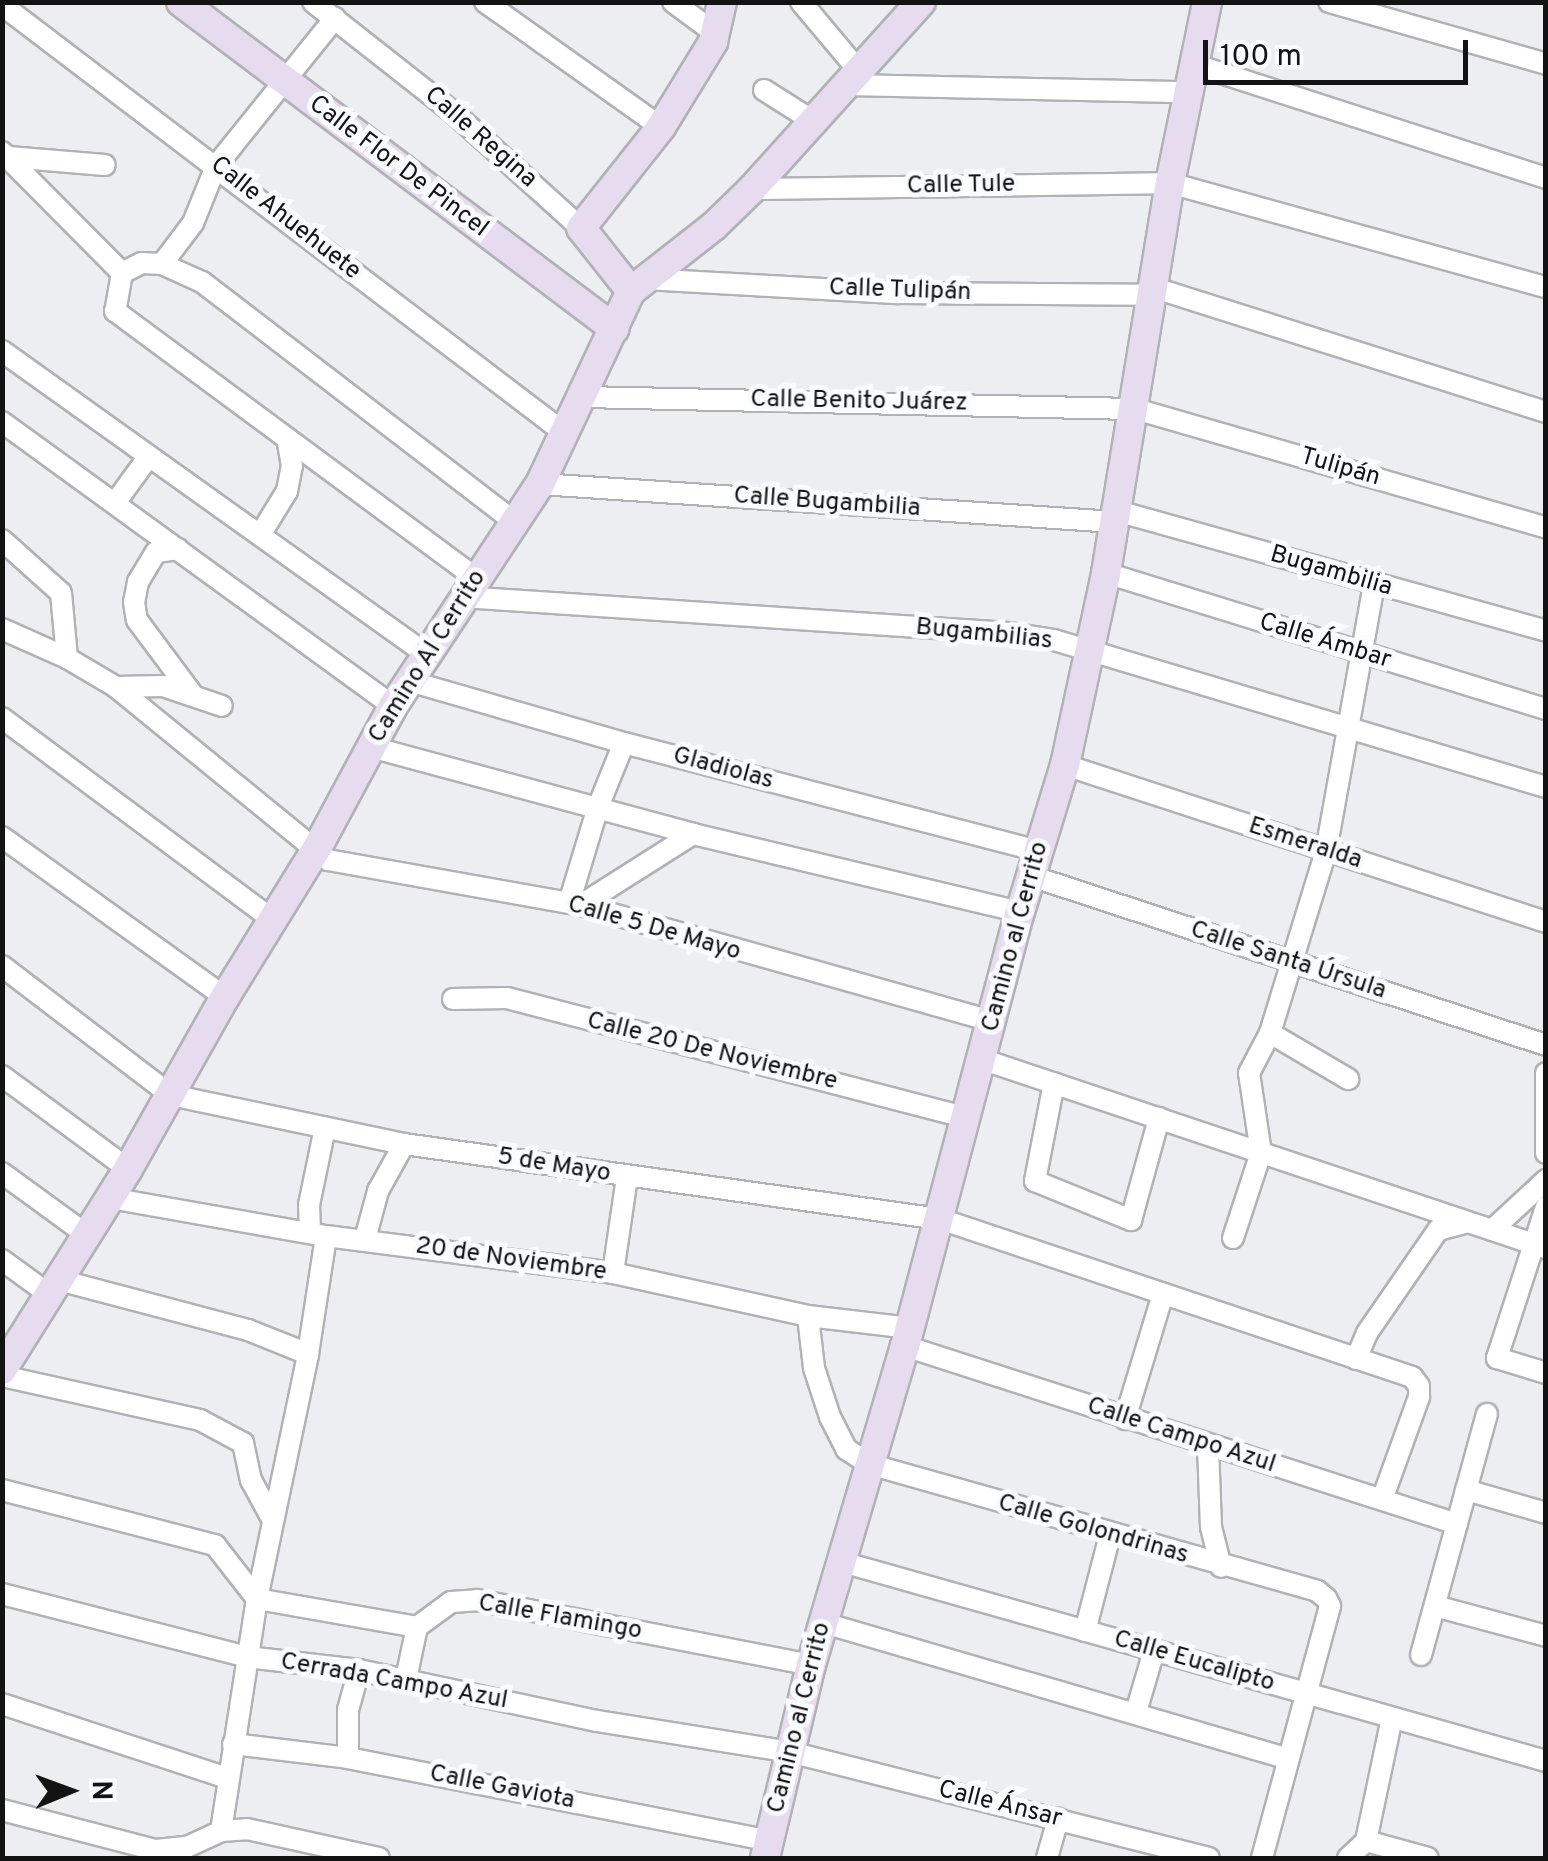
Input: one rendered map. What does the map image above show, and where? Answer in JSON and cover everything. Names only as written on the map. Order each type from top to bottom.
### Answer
[{"type":"main road","name":"Calle Flor De Pincel","points":[[181,2],[616,329]]},
{"type":"main road","points":[[581,228],[661,127],[715,33],[722,2]]},
{"type":"main road","name":"Camino al Cerrito","points":[[769,1854],[811,1665],[969,1118],[1020,912],[1065,766],[1106,573],[1170,183],[1207,2]]},
{"type":"main road","points":[[638,285],[714,226],[752,189],[917,4]]},
{"type":"main road","name":"Calle Regina","points":[[581,228],[638,285]]},
{"type":"main road","name":"Camino Al Cerrito","points":[[5,1361],[128,1169],[225,997],[317,848],[408,681],[540,484],[638,285]]},
{"type":"street","name":"Calle Regina","points":[[313,2],[454,112],[581,228]]},
{"type":"street","points":[[485,2],[661,127]]},
{"type":"street","points":[[673,2],[715,33]]},
{"type":"street","points":[[801,2],[853,78],[1193,79],[1546,178]]},
{"type":"street","points":[[1328,2],[1546,64]]},
{"type":"street","name":"Calle Ahuehuete","points":[[2,4],[566,434]]},
{"type":"street","points":[[162,264],[193,223],[216,166],[335,18]]},
{"type":"street","points":[[764,90],[813,122]]},
{"type":"street","points":[[6,154],[105,165]]},
{"type":"street","points":[[6,154],[122,273]]},
{"type":"street","name":"Calle Tule","points":[[752,189],[1170,183],[1546,287]]},
{"type":"street","points":[[122,273],[142,262],[162,264],[202,282],[514,521]]},
{"type":"street","points":[[122,273],[115,311],[287,438],[469,587]]},
{"type":"street","name":"Calle Tulipán","points":[[638,285],[899,292],[1155,292],[1546,412]]},
{"type":"street","points":[[2,351],[426,654]]},
{"type":"street","name":"Calle Benito Juárez","points":[[583,397],[1135,409]]},
{"type":"street","name":"Tulipán","points":[[1135,409],[1546,528]]},
{"type":"street","points":[[2,422],[393,706]]},
{"type":"street","points":[[260,535],[288,491],[292,466],[287,438]]},
{"type":"street","points":[[115,504],[149,456]]},
{"type":"street","name":"Calle Bugambilia","points":[[540,484],[1116,516]]},
{"type":"street","name":"Bugambilia","points":[[1116,516],[1546,632]]},
{"type":"street","points":[[2,540],[61,593],[67,658]]},
{"type":"street","points":[[178,549],[156,552],[138,582],[134,602],[138,620],[193,696]]},
{"type":"street","name":"Calle Ámbar","points":[[1106,573],[1546,709]]},
{"type":"street","points":[[1233,1238],[1261,1153],[1249,1073],[1270,1033],[1326,851],[1374,585]]},
{"type":"street","name":"Bugambilias","points":[[469,587],[1009,632],[1088,650],[1546,788]]},
{"type":"street","name":"Calle 5 De Mayo","points":[[2,629],[67,658],[116,687],[328,860],[575,904],[992,1022]]},
{"type":"street","name":"Gladiolas","points":[[408,681],[1035,863]]},
{"type":"street","points":[[116,687],[150,684],[222,706]]},
{"type":"street","points":[[2,718],[273,920]]},
{"type":"street","points":[[575,904],[598,807],[624,743]]},
{"type":"street","points":[[371,748],[693,834],[1020,912]]},
{"type":"street","name":"Esmeralda","points":[[1065,766],[1546,922]]},
{"type":"street","points":[[575,904],[693,834]]},
{"type":"street","points":[[2,838],[225,997]]},
{"type":"street","name":"Calle Santa Úrsula","points":[[1035,863],[1291,962],[1546,1045]]},
{"type":"street","points":[[2,966],[171,1095]]},
{"type":"street","name":"Calle 20 De Noviembre","points":[[453,999],[506,998],[969,1118]]},
{"type":"street","points":[[1270,1033],[1348,1080]]},
{"type":"street","points":[[984,1060],[1540,1246]]},
{"type":"street","points":[[1546,1073],[1546,1153]]},
{"type":"street","points":[[2,1076],[128,1169]]},
{"type":"street","points":[[1054,1083],[1035,1181],[1131,1220],[1159,1118]]},
{"type":"street","name":"5 de Mayo","points":[[171,1095],[404,1144],[940,1220],[1356,1358],[1412,1378],[1419,1386],[1419,1397],[1382,1500]]},
{"type":"street","points":[[221,1831],[271,1517],[308,1354],[318,1234],[309,1205],[324,1128]]},
{"type":"street","points":[[365,1239],[378,1191],[404,1144]]},
{"type":"street","points":[[2,1173],[87,1235]]},
{"type":"street","points":[[613,1272],[627,1177]]},
{"type":"street","points":[[1492,1230],[1546,1180]]},
{"type":"street","name":"20 de Noviembre","points":[[110,1198],[318,1234],[613,1272],[907,1337]]},
{"type":"street","points":[[1546,1207],[1540,1246],[1497,1358],[1546,1373]]},
{"type":"street","points":[[1356,1358],[1367,1333],[1438,1230],[1467,1222]]},
{"type":"street","points":[[2,1260],[54,1288],[248,1330],[308,1354]]},
{"type":"street","points":[[1124,1418],[1163,1294]]},
{"type":"street","points":[[808,1316],[814,1368],[830,1417],[846,1449],[869,1464]]},
{"type":"street","name":"Calle Campo Azul","points":[[907,1337],[1124,1418],[1457,1524]]},
{"type":"street","points":[[5,1361],[200,1420],[243,1443],[251,1480],[271,1517]]},
{"type":"street","points":[[1422,1655],[1487,1414]]},
{"type":"street","points":[[1208,1446],[1211,1526],[1221,1567]]},
{"type":"street","name":"Calle Golondrinas","points":[[869,1464],[1221,1567],[1317,1591],[1330,1606],[1308,1694]]},
{"type":"street","points":[[2,1490],[215,1544],[257,1599],[416,1627],[406,1679]]},
{"type":"street","points":[[1466,1490],[1546,1513]]},
{"type":"street","points":[[1085,1631],[1110,1535]]},
{"type":"street","name":"Calle Eucalipto","points":[[842,1562],[1546,1761]]},
{"type":"street","name":"Cerrada Campo Azul","points":[[2,1594],[247,1657],[359,1670],[597,1721],[790,1752]]},
{"type":"street","name":"Calle Flamingo","points":[[416,1627],[450,1602],[477,1600],[811,1665]]},
{"type":"street","points":[[1435,1606],[1546,1636]]},
{"type":"street","points":[[824,1623],[1288,1759]]},
{"type":"street","points":[[1136,1712],[1154,1650]]},
{"type":"street","points":[[348,1758],[348,1710],[359,1670]]},
{"type":"street","points":[[1262,1858],[1308,1694]]},
{"type":"street","points":[[2,1704],[228,1778]]},
{"type":"street","points":[[1348,1858],[1366,1841],[1392,1718]]},
{"type":"street","name":"Calle Gaviota","points":[[233,1744],[348,1758],[769,1854]]},
{"type":"street","name":"Calle Ánsar","points":[[790,1752],[1209,1858]]},
{"type":"street","points":[[2,1810],[156,1850],[188,1847],[221,1831],[247,1829],[379,1858]]},
{"type":"street","points":[[1046,1858],[1058,1819]]},
{"type":"street","points":[[1366,1841],[1428,1858]]}]
